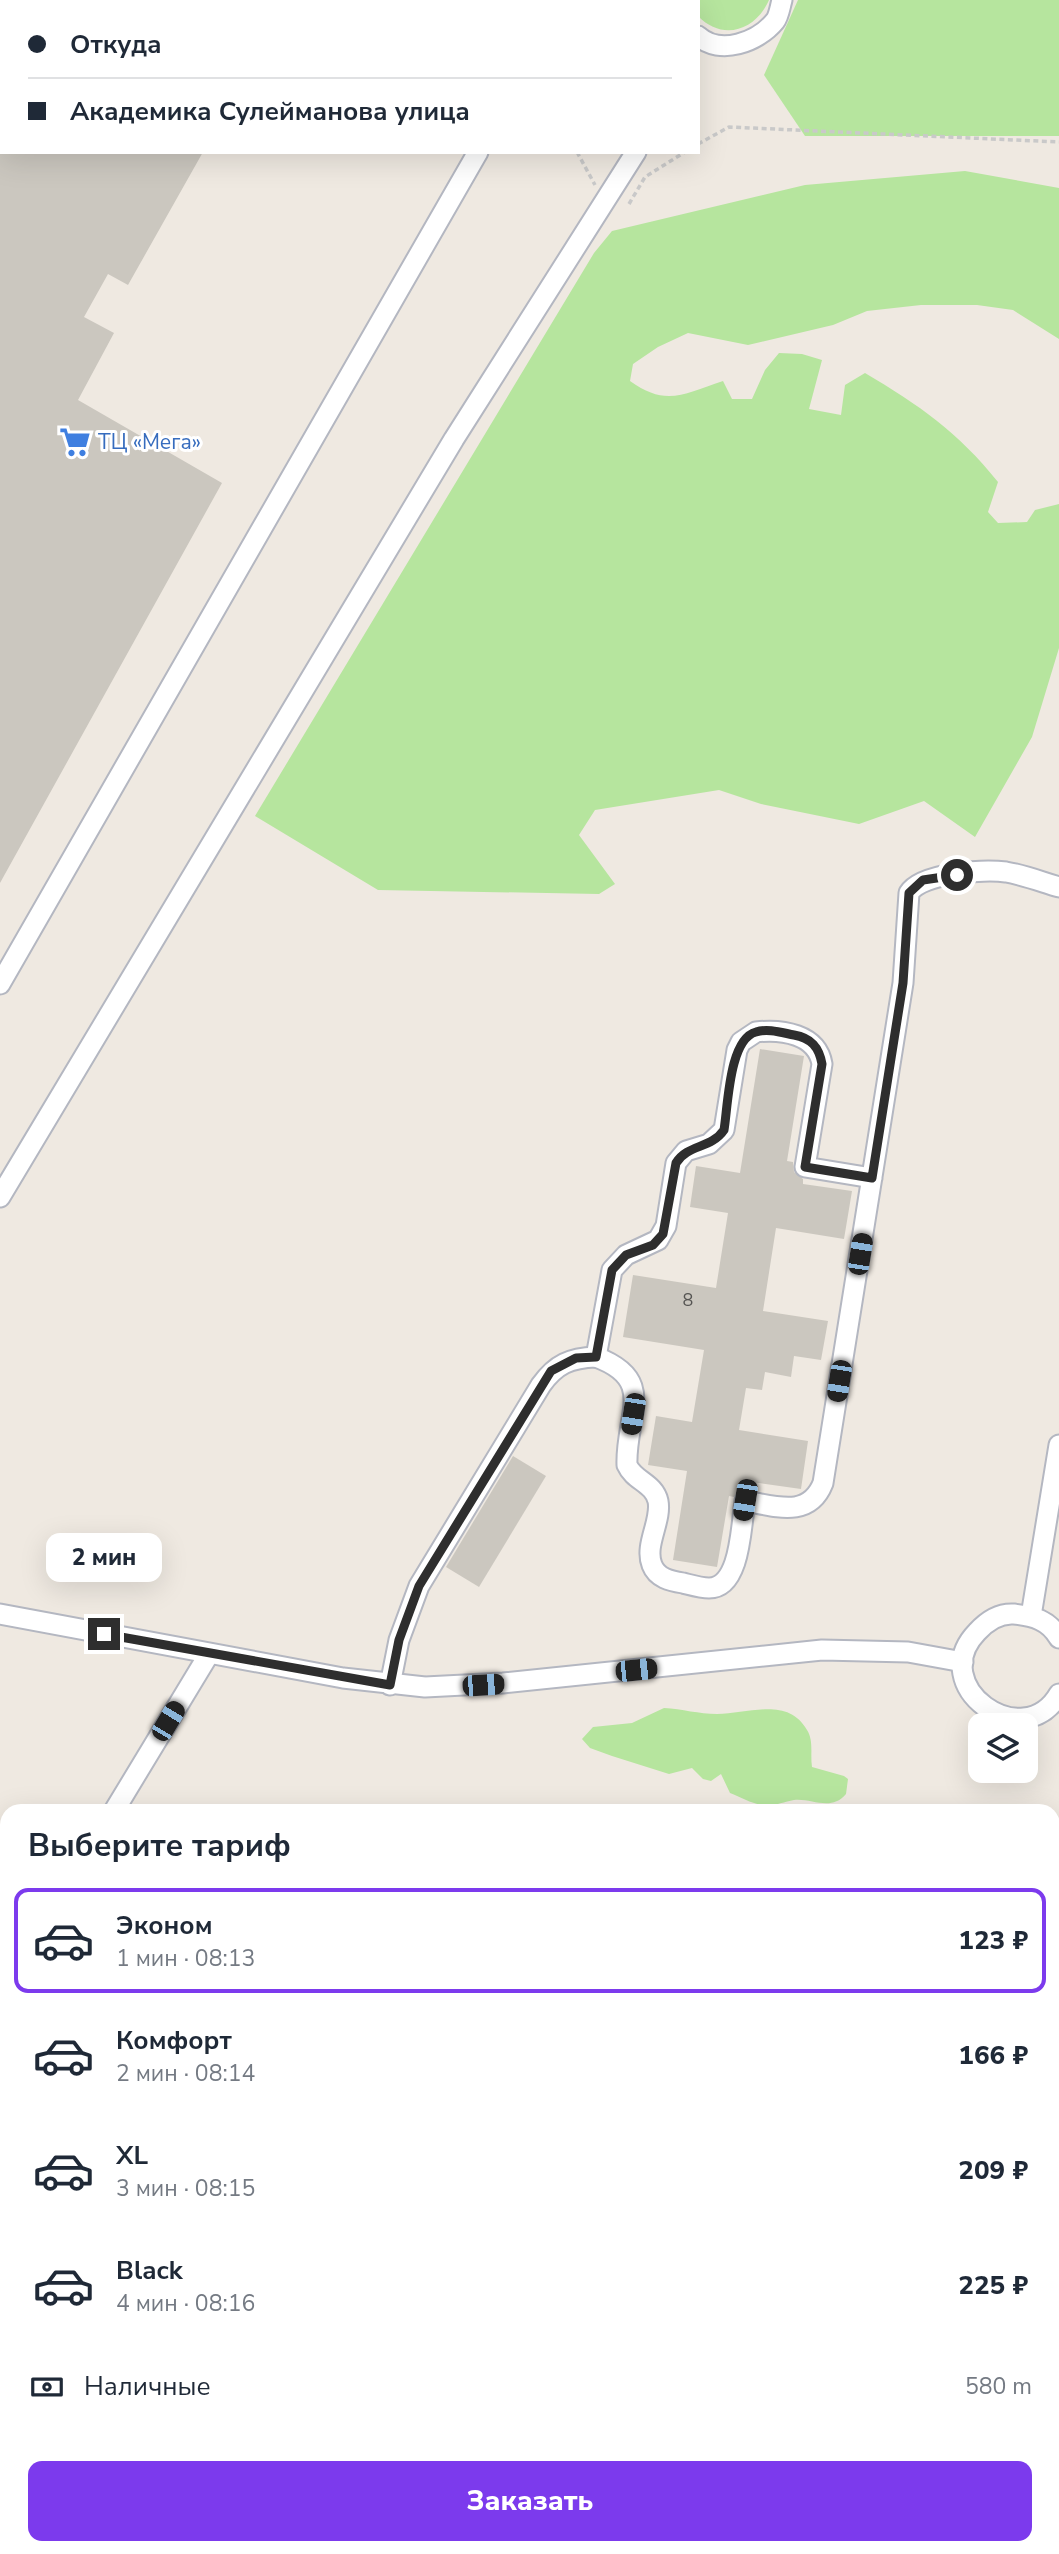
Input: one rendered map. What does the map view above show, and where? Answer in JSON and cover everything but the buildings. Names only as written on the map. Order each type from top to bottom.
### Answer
[{"type":"street","points":[[700,41],[724,46],[754,40],[777,19],[782,0]]},
{"type":"street","points":[[0,984],[477,154]]},
{"type":"street","points":[[0,1197],[454,439],[635,154]]},
{"type":"street","points":[[390,1685],[399,1640],[419,1586],[541,1385],[562,1363],[576,1358],[596,1357],[623,1372],[636,1394],[627,1465],[636,1478],[650,1487],[657,1499],[651,1564],[667,1580],[709,1588],[718,1586],[734,1571],[745,1500],[793,1509],[812,1501],[823,1483],[872,1178],[903,983],[909,893],[923,880],[999,871],[1059,887]]},
{"type":"street","points":[[596,1357],[612,1270],[626,1255],[659,1240],[666,1226],[676,1163],[686,1151],[716,1140],[724,1130],[737,1050],[748,1036],[765,1031],[803,1037],[817,1047],[822,1064],[805,1167],[872,1178]]},
{"type":"street","points":[[1031,1616],[1059,1445]]},
{"type":"street","points":[[0,1614],[390,1685],[503,1683],[832,1650],[908,1652],[963,1662]]},
{"type":"street","points":[[1059,1638],[1044,1622],[1031,1616],[1008,1614],[986,1622],[970,1639],[963,1662],[970,1693],[980,1705],[998,1715],[1018,1718],[1038,1713],[1059,1694]]},
{"type":"street","points":[[118,1804],[209,1654]]},
{"type":"path","points":[[700,143],[729,127],[1059,142]]},
{"type":"path","points":[[578,154],[598,190]]},
{"type":"path","points":[[629,204],[645,177],[682,154]]},
{"type":"green space","points":[[700,0],[769,0],[756,19],[738,29],[718,29],[700,18]]},
{"type":"green space","points":[[798,0],[1059,0],[1059,136],[805,136],[764,75]]},
{"type":"green space","points":[[965,171],[1059,188],[1059,339],[1013,310],[977,305],[921,305],[867,311],[833,325],[748,345],[688,333],[658,347],[633,364],[630,381],[654,394],[675,396],[723,381],[732,399],[752,399],[765,370],[779,353],[802,354],[822,360],[809,409],[841,415],[845,385],[865,373],[903,396],[953,434],[998,482],[988,512],[998,523],[1027,522],[1035,510],[1059,504],[1059,648],[1032,737],[975,837],[924,801],[859,824],[761,804],[719,790],[595,810],[579,835],[615,884],[599,894],[378,890],[255,816],[594,253],[612,231],[805,185]]},
{"type":"green space","points":[[664,1708],[710,1714],[767,1709],[789,1713],[799,1720],[809,1734],[812,1767],[848,1779],[846,1794],[828,1803],[794,1800],[778,1804],[758,1804],[730,1793],[721,1774],[711,1781],[703,1779],[692,1768],[669,1774],[590,1748],[582,1739],[593,1727],[632,1723]]},
{"type":"place","name":"ТЦ «Мега»","points":[[75,442]]},
{"type":"route","points":[[104,1634],[390,1685],[399,1640],[419,1586],[551,1371],[576,1358],[596,1357],[608,1280],[612,1270],[620,1259],[653,1245],[663,1234],[676,1163],[680,1156],[686,1151],[716,1140],[724,1130],[737,1050],[741,1042],[756,1032],[765,1031],[803,1037],[817,1047],[822,1064],[805,1167],[872,1178],[905,970],[909,893],[923,880],[957,875]]}]
